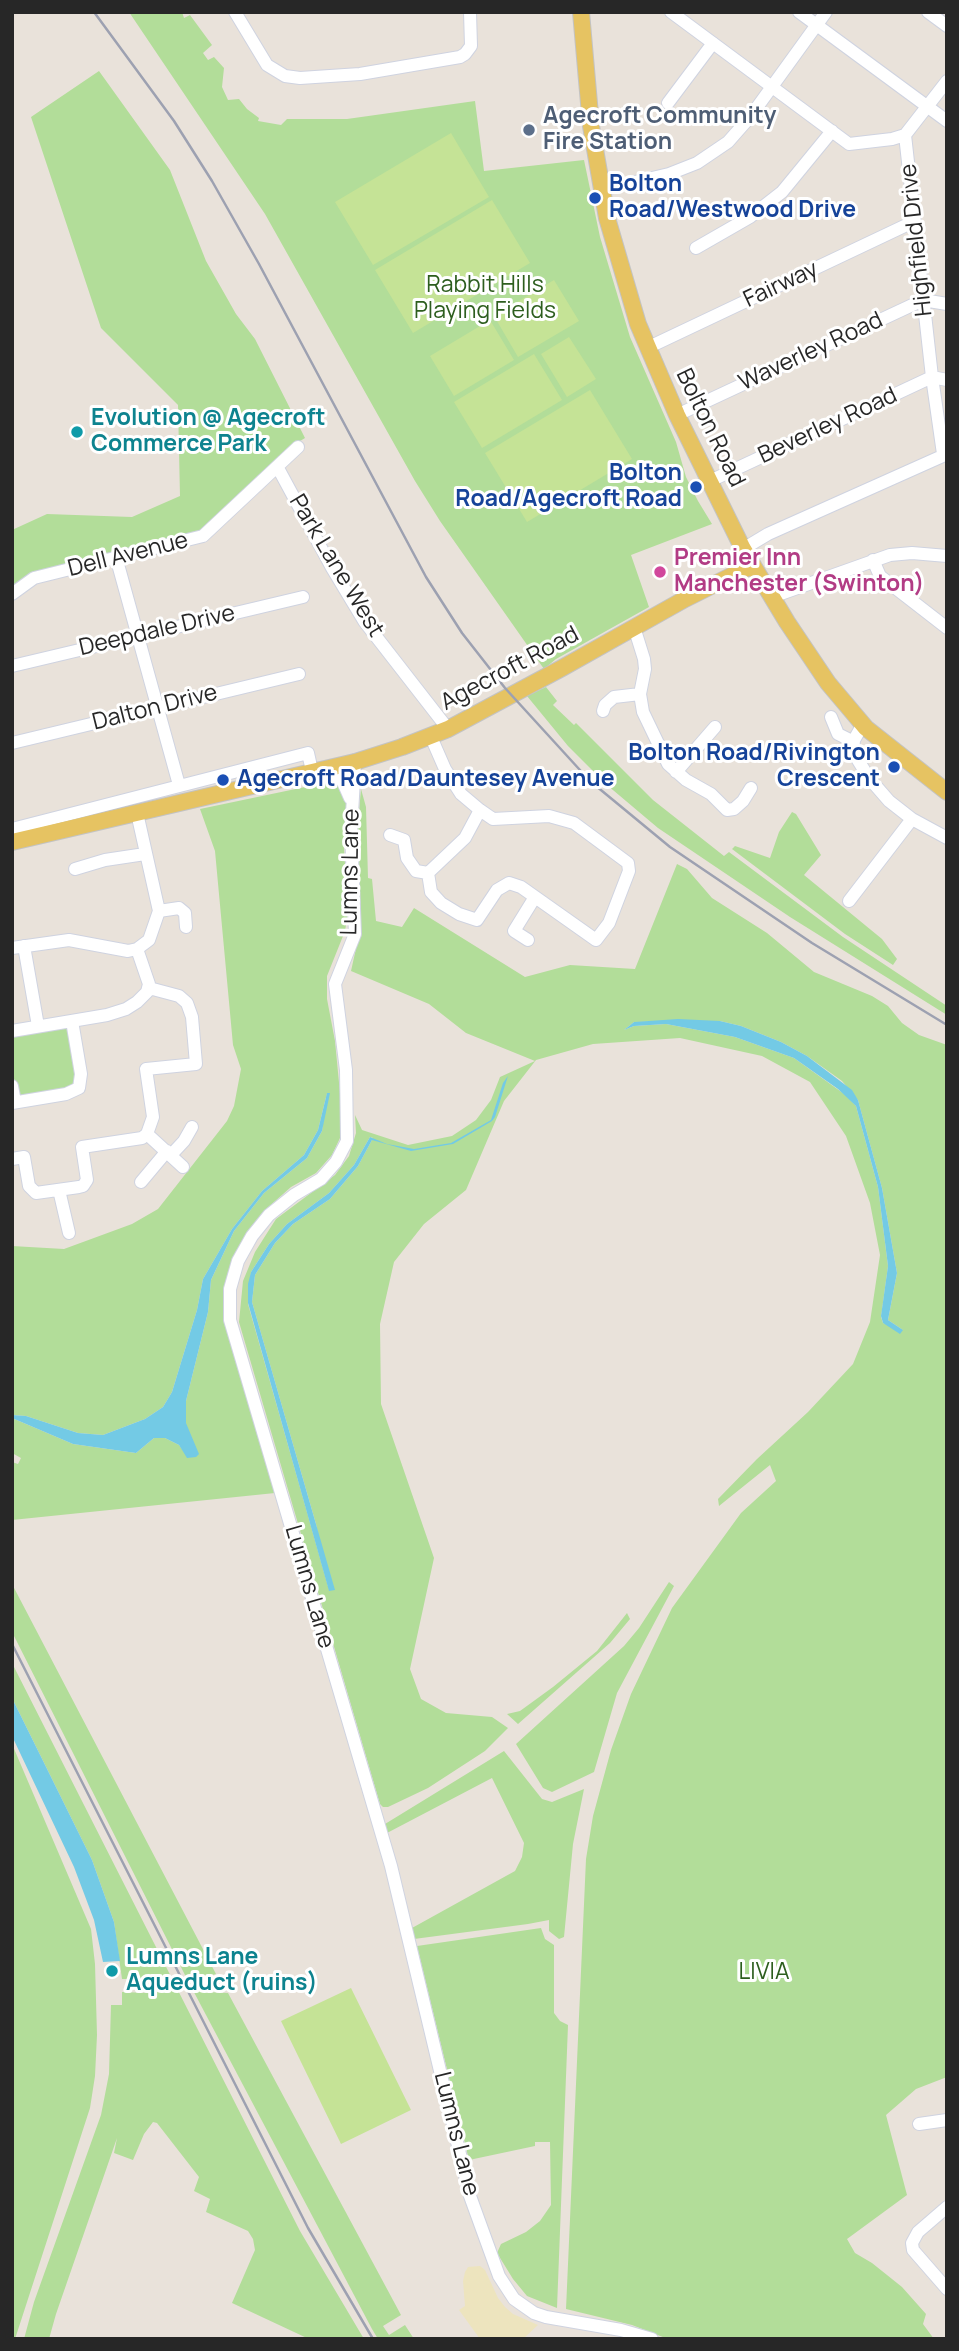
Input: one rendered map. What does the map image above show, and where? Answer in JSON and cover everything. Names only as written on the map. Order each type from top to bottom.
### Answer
[{"type":"main road","name":"Bolton Road","points":[[580,12],[591,126],[601,190],[623,275],[648,348],[677,415],[741,545],[828,683],[863,724],[944,784]]},
{"type":"main road","points":[[722,580],[736,562],[741,545]]},
{"type":"main road","name":"Agecroft Road","points":[[12,842],[355,762],[431,737],[722,580],[755,568]]},
{"type":"street","points":[[235,12],[267,65],[285,76],[300,78],[360,74],[460,57],[471,46],[470,12]]},
{"type":"street","points":[[671,12],[849,144],[905,135]]},
{"type":"street","points":[[799,12],[947,121]]},
{"type":"street","points":[[601,190],[669,174],[697,163],[728,142],[750,117],[825,12]]},
{"type":"street","points":[[928,12],[947,26]]},
{"type":"street","points":[[668,103],[713,43]]},
{"type":"street","name":"Highfield Drive","points":[[945,454],[932,377],[905,135],[947,81]]},
{"type":"street","points":[[696,248],[750,217],[782,192],[832,131]]},
{"type":"street","name":"Fairway","points":[[648,348],[915,221]]},
{"type":"street","points":[[923,300],[947,304]]},
{"type":"street","name":"Waverley Road","points":[[677,415],[923,300]]},
{"type":"street","points":[[932,377],[947,380]]},
{"type":"street","name":"Beverley Road","points":[[710,481],[932,377]]},
{"type":"street","name":"Dell Avenue","points":[[12,594],[34,578],[203,536],[298,447]]},
{"type":"street","points":[[741,545],[945,454]]},
{"type":"street","name":"Park Lane West","points":[[278,468],[365,621],[448,729]]},
{"type":"street","points":[[772,597],[890,555],[912,553],[947,556]]},
{"type":"street","points":[[116,557],[178,785]]},
{"type":"street","points":[[873,560],[880,576],[947,628]]},
{"type":"street","name":"Deepdale Drive","points":[[12,666],[303,597]]},
{"type":"street","points":[[634,627],[645,659],[640,694],[643,712],[668,764],[711,794],[727,810],[734,809],[743,801],[751,788]]},
{"type":"street","name":"Dalton Drive","points":[[12,743],[299,674]]},
{"type":"street","points":[[603,703],[614,697],[640,694]]},
{"type":"street","points":[[831,717],[838,734],[853,742]]},
{"type":"street","points":[[863,724],[853,742],[853,752],[869,778],[889,801],[912,819],[947,838]]},
{"type":"street","points":[[676,772],[690,754],[715,734]]},
{"type":"street","points":[[428,873],[430,892],[458,914],[477,920],[497,890],[509,883],[521,887],[596,940],[609,923],[629,871],[628,863],[574,823],[549,816],[493,819],[461,794],[445,769],[431,737]]},
{"type":"street","points":[[12,829],[308,753],[320,769],[343,782],[352,802]]},
{"type":"street","name":"Lumns Lane","points":[[355,762],[352,802],[355,934],[335,984],[346,1070],[347,1141],[336,1162],[321,1179],[294,1195],[269,1215],[252,1236],[238,1262],[230,1289],[230,1320],[391,1866],[470,2196],[499,2276],[514,2298],[534,2313],[621,2330],[652,2339]]},
{"type":"street","points":[[428,873],[465,838],[480,810]]},
{"type":"street","points":[[38,1026],[18,947],[69,940],[128,951],[137,949],[149,940],[159,912],[137,813]]},
{"type":"street","points":[[849,901],[912,819]]},
{"type":"street","points":[[390,835],[404,840],[407,858],[416,871],[428,873]]},
{"type":"street","points":[[75,869],[105,860],[145,854]]},
{"type":"street","points":[[527,940],[514,931],[535,897]]},
{"type":"street","points":[[159,912],[179,908],[185,913],[186,927]]},
{"type":"street","points":[[137,949],[149,988]]},
{"type":"street","points":[[12,1031],[127,1009],[143,997],[149,988]]},
{"type":"street","points":[[12,1159],[24,1157],[29,1186],[33,1191],[40,1193],[83,1186],[86,1182],[82,1147],[142,1138],[148,1134],[153,1117],[146,1069],[197,1064],[192,1017],[187,1003],[179,996],[149,988]]},
{"type":"street","points":[[12,1086],[14,1103],[66,1094],[79,1088],[81,1074],[72,1021]]},
{"type":"street","points":[[141,1182],[184,1141],[192,1127]]},
{"type":"street","points":[[148,1134],[183,1167]]},
{"type":"street","points":[[59,1190],[69,1233]]},
{"type":"street","points":[[919,2124],[947,2120]]},
{"type":"street","points":[[947,2207],[918,2232],[912,2243],[913,2250],[947,2289]]},
{"type":"green space","name":"Rabbit Hills Playing Fields","points":[[129,12],[182,12],[184,18],[190,15],[212,45],[203,53],[208,60],[214,57],[224,68],[222,87],[228,100],[239,99],[259,118],[258,121],[281,125],[287,119],[347,119],[475,101],[484,171],[584,160],[600,237],[630,337],[676,442],[686,477],[712,524],[631,555],[649,607],[556,659],[544,669],[440,521],[265,214]]},
{"type":"green space","points":[[99,71],[170,170],[206,261],[236,314],[255,339],[305,438],[292,446],[203,533],[12,587],[12,530],[47,514],[132,517],[180,496],[178,405],[101,328],[31,117]]},
{"type":"green space","points":[[451,133],[489,197],[373,265],[335,202]]},
{"type":"green space","points":[[492,200],[530,263],[413,333],[375,270]]},
{"type":"green space","points":[[554,280],[579,321],[518,357],[494,316]]},
{"type":"green space","points":[[490,320],[514,360],[454,396],[430,356]]},
{"type":"green space","points":[[569,337],[596,379],[567,397],[541,354]]},
{"type":"green space","points":[[534,354],[562,400],[482,448],[454,402]]},
{"type":"green space","points":[[590,390],[632,459],[527,522],[485,453]]},
{"type":"green space","points":[[546,687],[557,701],[553,705],[574,725],[576,723],[653,800],[724,856],[729,852],[843,937],[947,1006],[947,1015],[790,917],[658,828],[607,785],[568,746],[527,696]]},
{"type":"green space","points":[[329,782],[345,793],[347,813],[344,848],[348,913],[345,931],[327,976],[327,999],[335,1041],[342,1114],[340,1138],[332,1155],[316,1173],[291,1187],[264,1211],[247,1234],[226,1289],[275,1493],[12,1520],[12,1462],[18,1464],[21,1458],[12,1453],[12,1418],[73,1444],[136,1453],[154,1438],[165,1438],[179,1445],[185,1453],[186,1401],[208,1312],[211,1280],[234,1231],[264,1193],[307,1158],[322,1131],[327,1093],[318,1130],[304,1155],[262,1191],[232,1229],[203,1279],[197,1310],[172,1392],[163,1407],[145,1419],[103,1435],[78,1433],[26,1416],[12,1415],[12,1246],[64,1249],[132,1224],[158,1209],[227,1121],[234,1106],[241,1069],[233,1045],[215,851],[200,809]]},
{"type":"green space","name":"LIVIA","points":[[361,789],[366,807],[368,878],[372,879],[376,921],[402,927],[414,908],[525,977],[570,965],[635,969],[677,864],[687,869],[712,898],[767,933],[814,972],[872,996],[888,1006],[902,1023],[919,1035],[947,1045],[947,2077],[916,2089],[886,2115],[907,2195],[847,2239],[855,2253],[902,2287],[926,2314],[923,2324],[934,2339],[668,2339],[632,2325],[566,2309],[586,1859],[593,1816],[611,1750],[631,1694],[672,1608],[741,1513],[776,1481],[770,1465],[719,1506],[718,1499],[808,1412],[853,1364],[870,1322],[880,1255],[870,1203],[846,1136],[810,1082],[762,1056],[680,1038],[593,1044],[536,1060],[504,1101],[466,1190],[424,1224],[394,1262],[380,1324],[381,1404],[434,1558],[410,1669],[421,1699],[446,1713],[492,1717],[508,1728],[485,1751],[428,1788],[383,1807],[239,1322],[243,1281],[255,1252],[276,1219],[335,1175],[349,1156],[356,1133],[355,1115],[362,1130],[408,1145],[452,1136],[476,1120],[491,1100],[500,1077],[535,1061],[466,1033],[429,1004],[351,971],[361,926],[358,824]],"holes":[[[720,1021],[741,1026],[781,1042],[807,1056],[842,1081],[858,1100],[882,1188],[897,1273],[888,1320],[903,1330],[883,1323],[881,1317],[888,1266],[878,1187],[856,1106],[847,1096],[794,1058],[735,1037],[666,1024],[634,1026],[624,1030],[634,1022]],[[370,1137],[373,1138],[358,1166],[330,1199],[293,1224],[275,1243],[255,1275],[252,1302],[316,1524],[329,1590],[248,1304],[251,1272],[269,1244],[287,1224],[329,1193],[354,1165]]]},
{"type":"green space","points":[[792,812],[796,814],[821,855],[804,875],[882,939],[897,959],[893,965],[845,934],[732,849],[735,846],[770,858],[779,832]]},
{"type":"green space","points":[[71,1023],[79,1085],[16,1100],[12,1076],[12,1033]]},
{"type":"green space","points":[[669,1582],[674,1586],[617,1693],[594,1772],[552,1792],[543,1788],[516,1744],[624,1646]]},
{"type":"green space","points":[[12,1584],[216,1974],[200,1979],[207,1992],[228,1993],[401,2315],[383,2326],[389,2335],[405,2325],[414,2339],[378,2339],[372,2329],[187,1979],[12,1632]]},
{"type":"green space","points":[[627,1613],[630,1619],[610,1643],[518,1724],[507,1714],[520,1711],[597,1651]]},
{"type":"green space","points":[[12,1663],[300,2231],[364,2339],[309,2339],[232,2303],[255,2250],[253,2239],[248,2231],[206,2212],[210,2199],[194,2191],[199,2177],[157,2123],[153,2122],[144,2134],[133,2160],[114,2153],[117,2138],[49,2339],[24,2339],[34,2302],[101,2115],[109,2074],[111,2005],[122,2005],[122,1992],[148,1993],[157,1990],[153,1981],[147,1979],[122,1979],[114,1922],[92,1860],[12,1698]]},
{"type":"green space","points":[[12,1744],[91,1929],[97,2035],[90,2108],[15,2339],[12,2339]]},
{"type":"green space","points":[[504,1751],[542,1799],[552,1802],[584,1789],[573,1844],[564,1937],[559,1939],[549,1931],[549,1920],[414,1939],[412,1928],[515,1871],[522,1857],[524,1843],[492,1778],[387,1833],[385,1824]]},
{"type":"green space","points":[[541,1928],[545,1939],[554,1945],[554,2013],[560,2021],[568,2025],[557,2308],[527,2296],[497,2253],[501,2244],[526,2232],[540,2221],[551,2205],[550,2142],[535,2142],[535,2146],[469,2160],[417,1946]]},
{"type":"green space","points":[[351,1988],[411,2110],[341,2144],[281,2021]]},
{"type":"sand","points":[[480,2266],[485,2270],[505,2307],[513,2314],[538,2325],[523,2339],[480,2339],[459,2310],[465,2306],[465,2272],[468,2267]]},
{"type":"water","points":[[678,1019],[720,1021],[741,1026],[781,1042],[807,1056],[852,1090],[858,1100],[882,1188],[897,1273],[888,1320],[903,1330],[900,1334],[883,1323],[881,1316],[888,1266],[878,1187],[856,1106],[838,1089],[794,1058],[735,1037],[666,1024],[634,1026],[624,1030],[634,1022]]},
{"type":"water","points":[[508,1076],[492,1121],[453,1144],[411,1151],[372,1140],[358,1166],[330,1199],[293,1224],[275,1243],[255,1275],[252,1302],[335,1590],[329,1591],[248,1303],[251,1272],[269,1244],[287,1224],[329,1193],[354,1165],[370,1137],[387,1144],[414,1149],[451,1143],[491,1120],[503,1083]]},
{"type":"water","points":[[327,1093],[330,1093],[322,1131],[307,1158],[264,1193],[234,1231],[211,1280],[208,1312],[186,1401],[186,1423],[199,1454],[187,1458],[179,1445],[165,1438],[154,1438],[136,1453],[73,1444],[12,1418],[12,1415],[26,1416],[78,1433],[103,1435],[145,1419],[163,1407],[172,1392],[197,1310],[203,1279],[232,1229],[262,1191],[304,1155],[318,1130]]},
{"type":"water","points":[[12,1698],[92,1860],[114,1922],[120,1961],[103,1962],[94,1920],[74,1867],[12,1736]]},
{"type":"railway","points":[[94,12],[174,121],[212,181],[426,577],[462,633],[505,688],[590,781],[670,847],[812,943],[947,1025]]},
{"type":"railway","points":[[12,1644],[308,2228],[373,2339]]},
{"type":"place","name":"Agecroft Community Fire Station","points":[[529,130]]},
{"type":"place","name":"Bolton Road/Westwood Drive","points":[[595,198]]},
{"type":"place","name":"Evolution @ Agecroft Commerce Park","points":[[77,432]]},
{"type":"place","name":"Bolton Road/Agecroft Road","points":[[696,487]]},
{"type":"place","name":"Premier Inn Manchester (Swinton)","points":[[660,572]]},
{"type":"place","name":"Bolton Road/Rivington Crescent","points":[[894,767]]},
{"type":"place","name":"Agecroft Road/Dauntesey Avenue","points":[[223,780]]},
{"type":"place","name":"Lumns Lane Aqueduct (ruins)","points":[[112,1971]]}]
